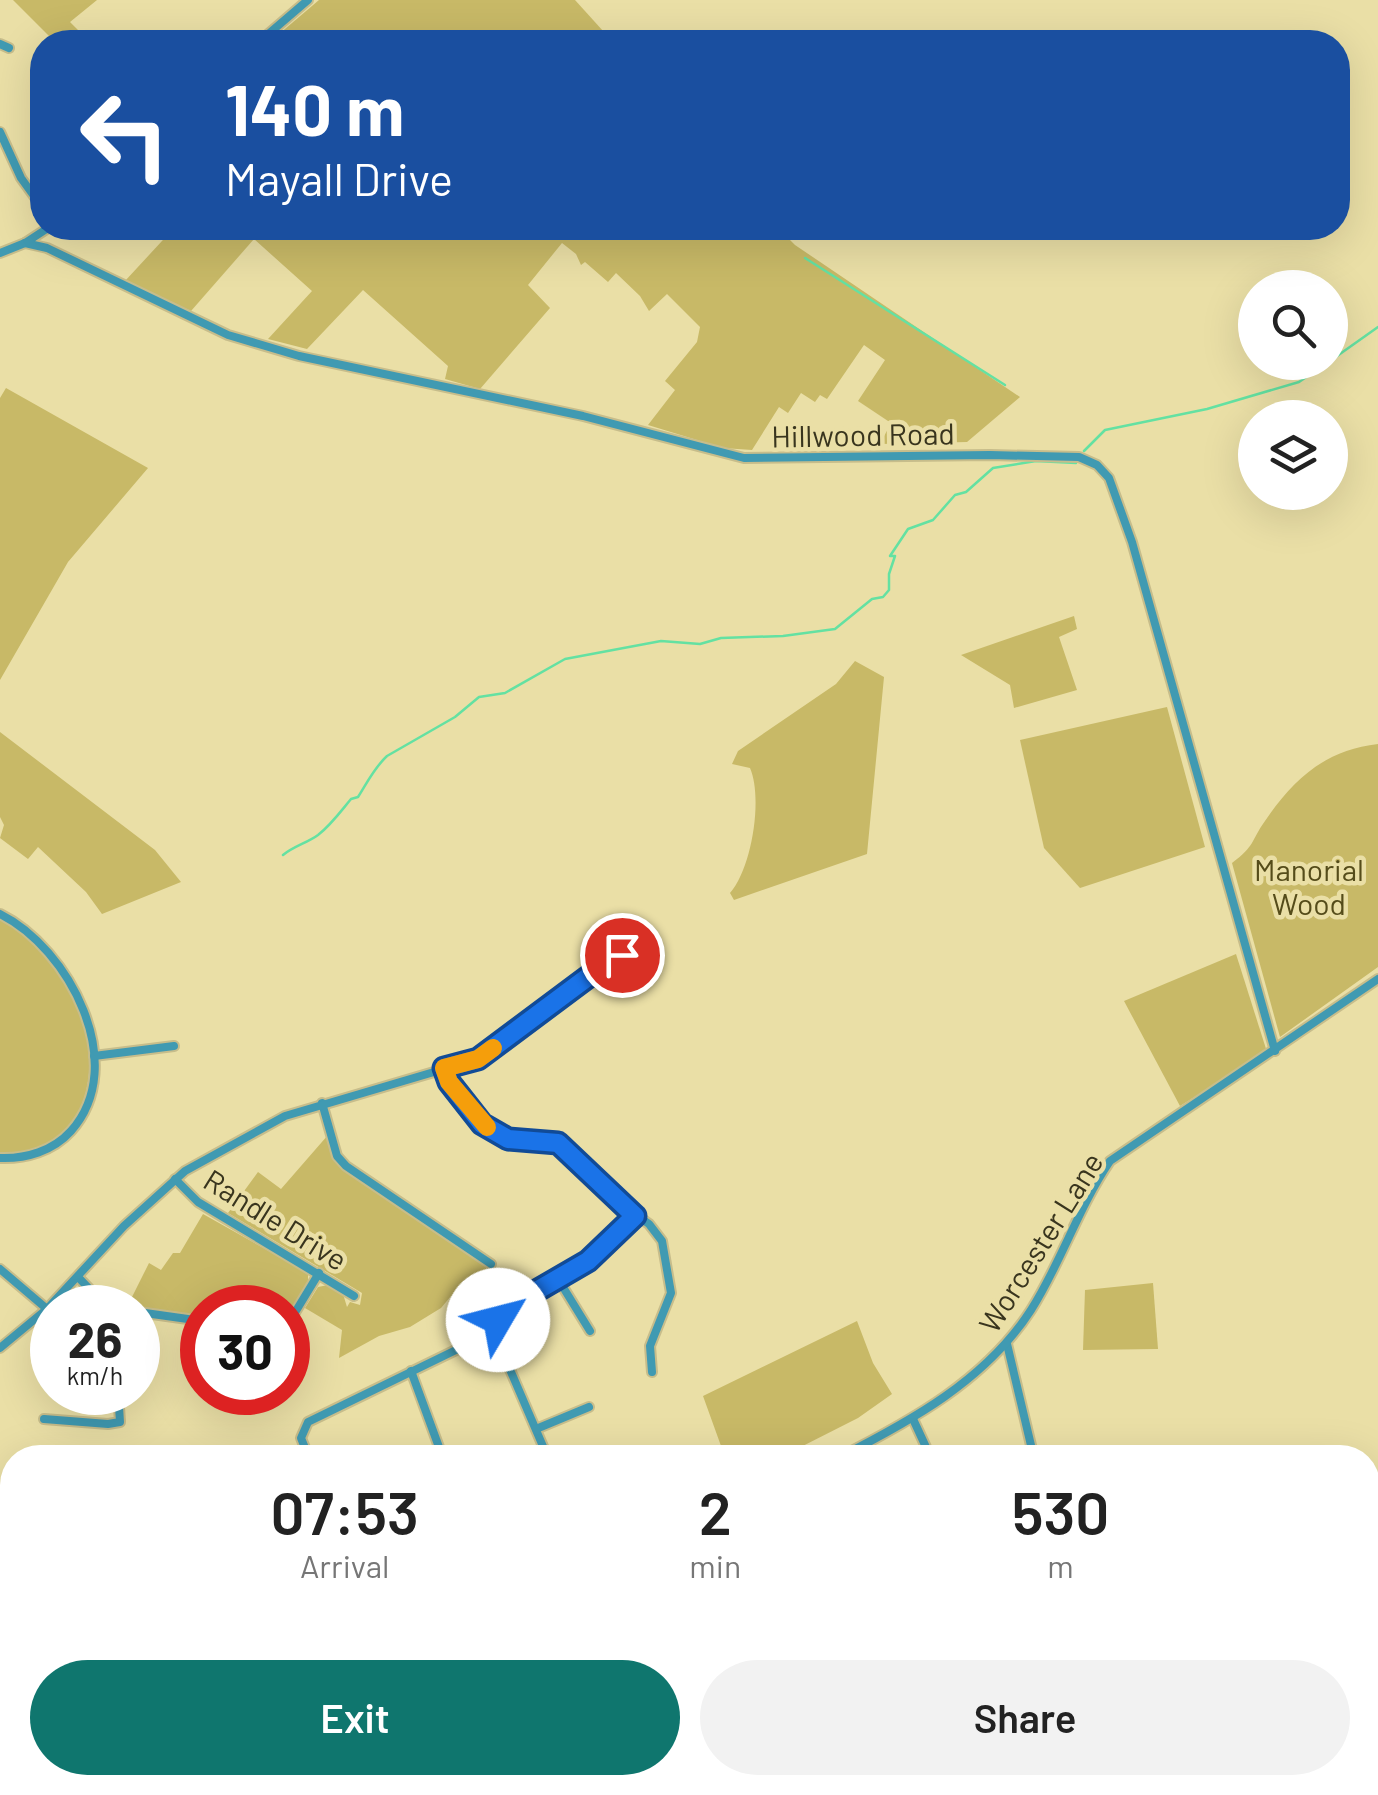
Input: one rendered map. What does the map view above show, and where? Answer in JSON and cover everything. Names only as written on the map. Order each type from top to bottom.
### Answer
[{"type":"street","points":[[273,30],[308,0]]},
{"type":"street","points":[[0,132],[30,190]]},
{"type":"street","points":[[0,254],[30,240]]},
{"type":"street","points":[[48,240],[48,248]]},
{"type":"street","name":"Hillwood Road","points":[[25,243],[48,248],[228,335],[282,351],[583,416],[744,458],[1050,455],[1091,461],[1109,478],[1132,542],[1275,1051]]},
{"type":"street","points":[[0,914],[28,931],[60,964],[88,1024],[95,1073],[89,1102],[68,1134],[39,1153],[0,1158]]},
{"type":"street","points":[[70,1285],[124,1226],[176,1179],[251,1132],[322,1103],[478,1059],[616,956],[622,955],[626,961]]},
{"type":"street","name":"Worcester Lane","points":[[863,1445],[913,1419],[964,1382],[1006,1344],[1032,1307],[1110,1161],[1378,978]]},
{"type":"street","points":[[94,1056],[174,1046]]},
{"type":"street","points":[[444,1068],[449,1082],[482,1124],[508,1139],[558,1143],[658,1233],[671,1293],[650,1346],[652,1372]]},
{"type":"street","points":[[322,1103],[338,1156],[346,1166],[491,1264]]},
{"type":"street","name":"Randle Drive","points":[[176,1179],[198,1202],[354,1296]]},
{"type":"street","points":[[304,1445],[302,1438],[308,1422],[495,1331],[505,1311],[588,1261],[635,1216]]},
{"type":"street","points":[[0,1269],[30,1295]]},
{"type":"street","points":[[310,1288],[319,1273]]},
{"type":"street","points":[[78,1277],[85,1285]]},
{"type":"street","points":[[558,1279],[580,1322],[590,1331]]},
{"type":"street","points":[[0,1348],[30,1323]]},
{"type":"street","points":[[495,1331],[543,1445]]},
{"type":"street","points":[[1006,1344],[1031,1445]]},
{"type":"street","points":[[650,1346],[661,1346]]},
{"type":"street","points":[[412,1371],[438,1445]]},
{"type":"street","points":[[572,1402],[576,1412]]},
{"type":"street","points":[[536,1429],[589,1407]]},
{"type":"street","points":[[44,1418],[108,1424],[120,1422],[120,1415]]},
{"type":"street","points":[[913,1419],[925,1445]]},
{"type":"green space","points":[[13,0],[97,0],[70,22],[78,30],[43,30]]},
{"type":"green space","points":[[319,0],[575,0],[602,30],[284,30]]},
{"type":"green space","points":[[163,240],[253,240],[191,311],[125,281]]},
{"type":"green space","points":[[255,240],[790,240],[1020,397],[967,442],[880,444],[891,423],[858,401],[885,360],[864,345],[827,399],[820,395],[815,402],[801,393],[788,413],[779,407],[752,450],[723,448],[648,425],[675,390],[665,381],[697,342],[700,327],[667,294],[649,311],[640,296],[616,273],[608,282],[585,262],[581,265],[576,254],[562,243],[528,285],[550,308],[480,389],[445,379],[448,366],[363,290],[307,349],[268,339],[312,291]]},
{"type":"green space","points":[[6,388],[148,468],[68,562],[0,680],[0,398]]},
{"type":"green space","points":[[1074,616],[1077,629],[1059,637],[1077,690],[1014,708],[1010,685],[961,655]]},
{"type":"green space","points":[[855,661],[884,677],[867,854],[734,900],[730,893],[744,867],[755,814],[750,768],[732,764],[738,751],[836,684]]},
{"type":"green space","points":[[1167,707],[1205,847],[1080,888],[1044,848],[1020,740]]},
{"type":"green space","points":[[0,732],[155,850],[181,882],[102,914],[86,892],[38,847],[28,859],[0,838],[4,825],[0,817]]},
{"type":"green space","name":"Manorial Wood","points":[[1378,744],[1378,967],[1280,1037],[1232,863],[1249,847],[1300,779],[1342,753]]},
{"type":"green space","points":[[0,917],[31,940],[58,968],[85,1025],[89,1056],[87,1086],[78,1113],[60,1135],[35,1150],[0,1155]]},
{"type":"green space","points":[[1236,954],[1267,1052],[1180,1106],[1124,1001]]},
{"type":"green space","points":[[328,1135],[339,1166],[488,1266],[480,1281],[451,1296],[441,1308],[410,1327],[379,1336],[339,1358],[342,1330],[310,1311],[310,1300],[318,1287],[328,1285],[343,1294],[347,1307],[350,1302],[360,1305],[362,1293],[228,1213],[258,1172],[281,1189]]},
{"type":"green space","points":[[203,1214],[308,1273],[308,1281],[306,1285],[180,1285],[180,1313],[160,1310],[160,1285],[138,1285],[149,1263],[161,1270],[173,1253],[180,1253]]},
{"type":"green space","points":[[1153,1283],[1158,1349],[1083,1350],[1085,1290]]},
{"type":"green space","points":[[857,1321],[873,1363],[892,1394],[858,1418],[805,1445],[721,1445],[703,1396]]},
{"type":"waterway","points":[[805,258],[1005,385]]},
{"type":"waterway","points":[[1348,348],[1378,327]]},
{"type":"waterway","points":[[1084,451],[1105,430],[1207,409],[1302,380]]},
{"type":"waterway","points":[[283,855],[327,827],[351,799],[358,797],[387,756],[455,717],[479,697],[505,693],[565,659],[661,641],[700,644],[721,638],[835,629],[889,590],[895,556],[890,556],[908,529],[933,520],[955,495],[966,492],[993,468],[1036,461],[1076,463]]},
{"type":"slow traffic","points":[[487,1127],[449,1082],[444,1068],[478,1059],[493,1048]]},
{"type":"route","points":[[498,1320],[514,1304],[588,1261],[635,1216],[558,1143],[508,1139],[482,1124],[449,1082],[444,1068],[478,1059],[622,955]]}]
